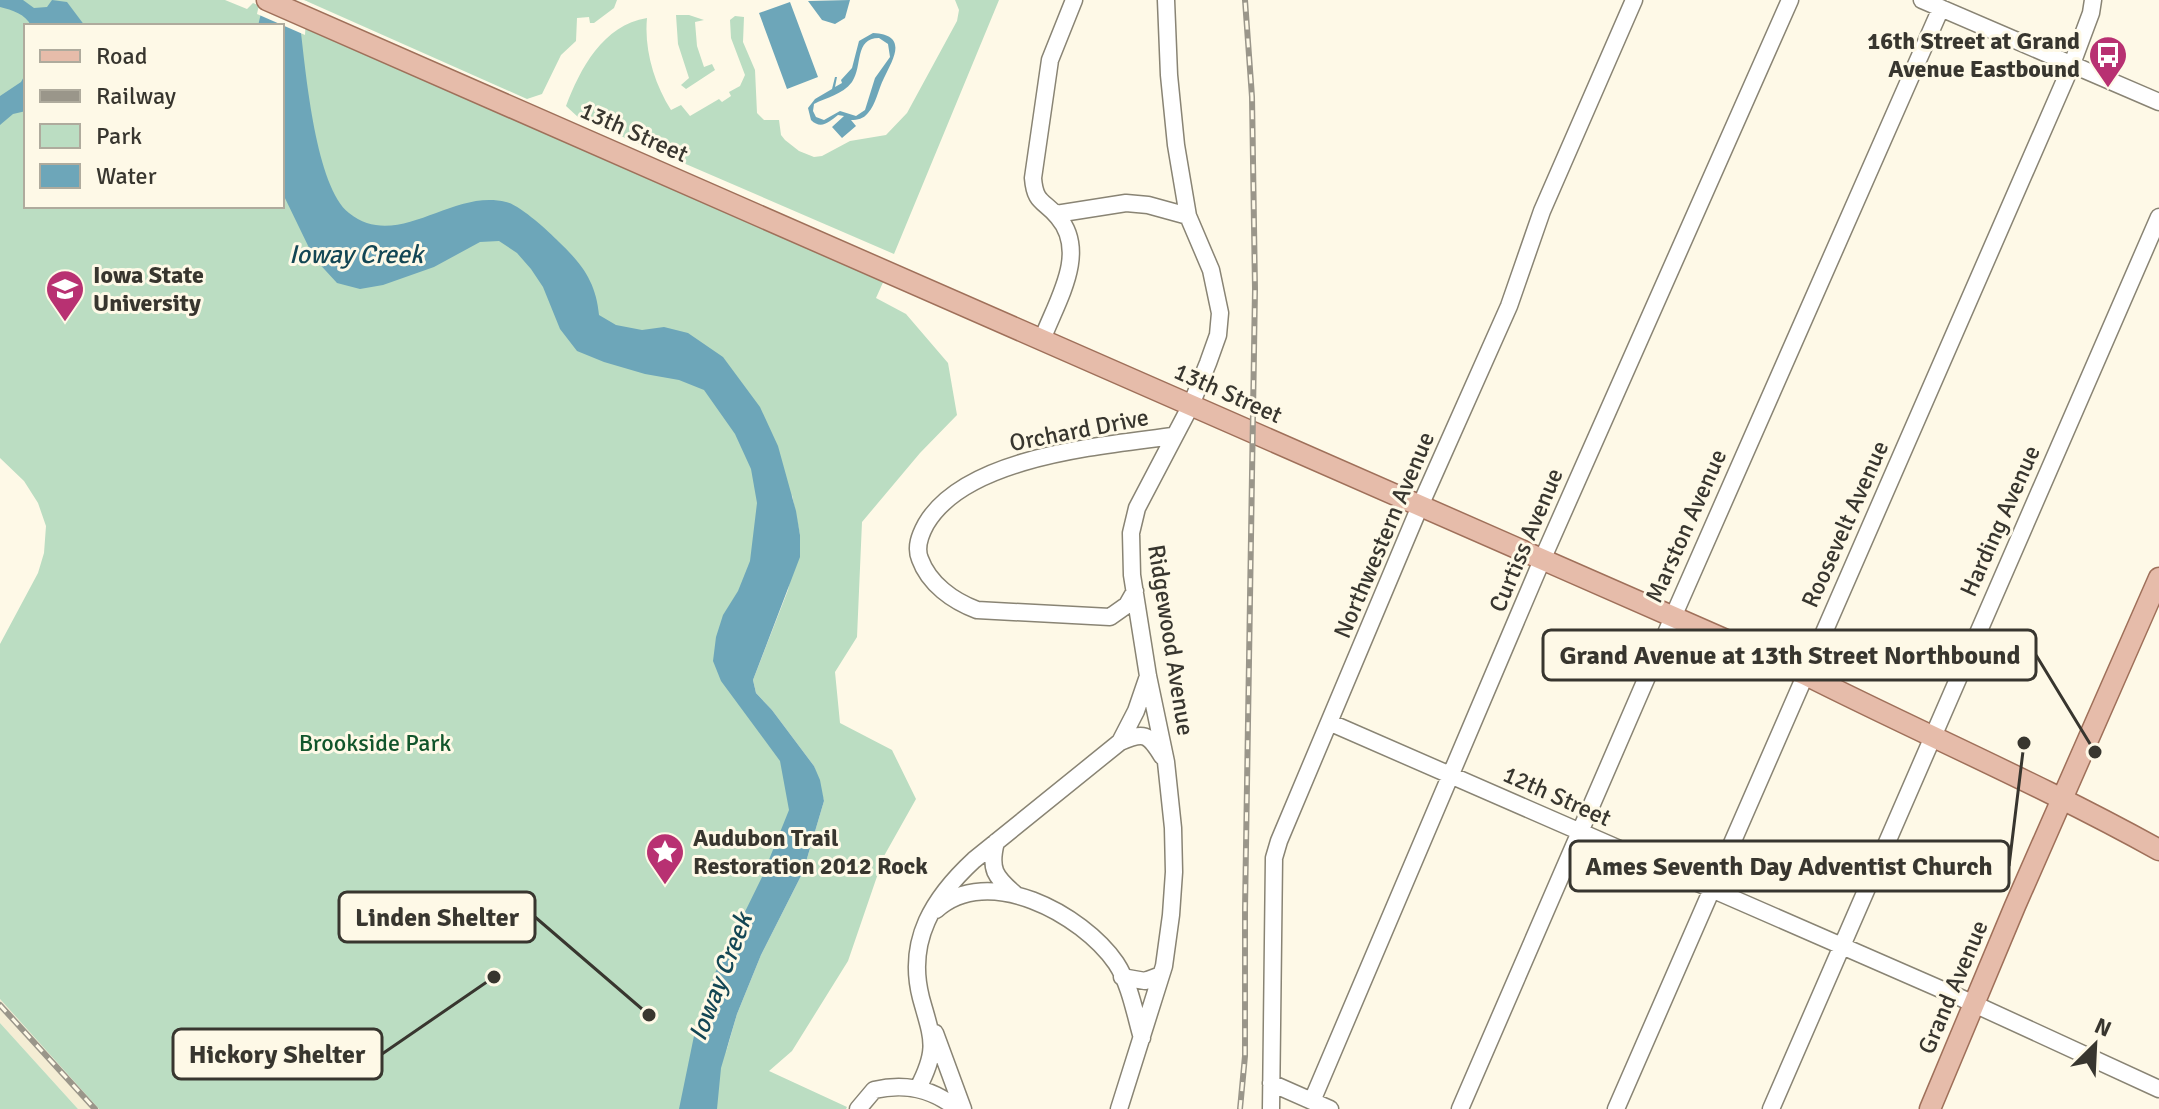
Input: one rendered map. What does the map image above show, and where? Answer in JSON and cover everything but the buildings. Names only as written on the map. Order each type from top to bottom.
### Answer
[{"type":"main road","name":"13th Street","points":[[267,0],[1806,675],[2063,798],[2159,850]]},
{"type":"main road","name":"Grand Avenue","points":[[1930,1109],[2159,578]]},
{"type":"street","points":[[1042,340],[1069,271],[1074,248],[1056,214],[1040,203],[1034,192],[1033,178],[1050,60],[1074,0]]},
{"type":"street","name":"Ridgewood Avenue","points":[[1119,1109],[1161,975],[1171,915],[1174,872],[1166,762],[1135,591],[1131,533],[1137,508],[1191,405],[1218,335],[1220,313],[1211,270],[1188,216],[1170,89],[1166,0]]},
{"type":"street","name":"Northwestern Avenue","points":[[1271,1109],[1274,858],[1279,841],[1420,506],[1509,306],[1542,211],[1634,0]]},
{"type":"street","name":"Curtiss Avenue","points":[[1312,1101],[1542,560],[1790,0]]},
{"type":"street","points":[[1922,0],[2159,102]]},
{"type":"street","name":"Roosevelt Avenue","points":[[1616,1109],[2072,64],[2093,0]]},
{"type":"street","name":"Marston Avenue","points":[[1460,1109],[1941,8]]},
{"type":"street","points":[[1056,214],[1126,203],[1148,205],[1188,216]]},
{"type":"street","name":"Harding Avenue","points":[[1771,1109],[2159,217]]},
{"type":"street","name":"Orchard Drive","points":[[1110,617],[992,612],[958,603],[929,576],[922,564],[917,553],[923,530],[938,508],[952,496],[1027,459],[1173,436]]},
{"type":"street","points":[[1110,617],[1127,605],[1135,591]]},
{"type":"street","points":[[1110,617],[1128,625],[1143,641]]},
{"type":"street","points":[[1120,742],[1136,711],[1148,676]]},
{"type":"street","name":"12th Street","points":[[1331,723],[1974,1004],[2159,1089]]},
{"type":"street","points":[[960,1109],[921,997],[917,968],[920,942],[935,903],[953,880],[996,842],[1120,742],[1138,735],[1145,736],[1153,740],[1166,762]]},
{"type":"street","points":[[996,842],[993,868],[999,880],[1016,895]]},
{"type":"street","points":[[929,917],[942,904],[961,895],[984,890],[1016,895],[1044,905],[1097,940],[1117,965],[1132,1000],[1142,1038]]},
{"type":"street","points":[[1122,977],[1137,982],[1161,975]]},
{"type":"street","points":[[918,1088],[929,1068],[932,1049],[930,1021]]},
{"type":"street","points":[[1271,1083],[1330,1109]]},
{"type":"street","points":[[858,1109],[874,1090],[904,1086],[918,1088],[960,1109]]},
{"type":"shaded area","points":[[0,999],[99,1109],[78,1109],[0,1023]]},
{"type":"green space","name":"Brookside Park","points":[[0,0],[225,0],[247,9],[253,3],[885,278],[876,298],[906,314],[948,363],[957,415],[920,453],[862,522],[857,637],[835,672],[840,723],[892,750],[916,799],[884,856],[848,961],[792,1051],[769,1071],[846,1109],[99,1109],[0,999],[0,644],[38,573],[44,553],[46,526],[38,503],[24,481],[0,458]],"holes":[[[792,495],[800,535],[788,590],[753,680],[756,693],[814,766],[824,801],[803,872],[761,955],[737,1014],[726,1052],[750,943],[810,789],[733,669]]]},
{"type":"green space","points":[[304,0],[617,0],[614,8],[594,23],[590,23],[589,17],[577,18],[576,41],[561,55],[542,94],[527,99]]},
{"type":"green space","points":[[955,0],[999,0],[894,254],[579,118],[566,106],[586,64],[606,39],[631,22],[647,18],[647,42],[652,66],[671,110],[681,105],[690,116],[719,99],[722,102],[731,96],[729,92],[740,86],[745,75],[731,38],[730,20],[735,16],[744,17],[743,42],[755,70],[757,113],[764,120],[779,120],[781,135],[799,151],[814,157],[822,156],[850,141],[886,135],[907,113],[957,21],[959,10]]},
{"type":"green space","points":[[676,15],[704,20],[695,22],[697,46],[704,67],[712,64],[715,70],[686,89],[681,85],[689,78],[678,44]]},
{"type":"green space","points":[[0,1023],[78,1109],[0,1109]]},
{"type":"water","points":[[0,0],[23,0],[34,8],[47,7],[52,0],[67,2],[84,24],[30,24],[14,11],[0,7]]},
{"type":"water","name":"Ioway Creek","points":[[264,0],[301,33],[314,129],[328,180],[349,213],[368,223],[386,226],[406,223],[465,203],[485,200],[512,204],[548,232],[581,266],[595,293],[599,315],[616,325],[642,330],[664,327],[688,333],[723,357],[760,407],[778,446],[796,511],[800,557],[753,680],[756,693],[814,766],[824,801],[803,872],[761,955],[737,1014],[721,1068],[717,1109],[679,1109],[695,1031],[715,973],[762,877],[789,810],[780,761],[721,681],[713,661],[723,615],[738,591],[750,561],[757,503],[751,469],[735,434],[704,390],[679,380],[604,362],[577,351],[560,329],[543,287],[531,269],[517,253],[499,241],[480,242],[434,267],[383,285],[360,289],[337,283],[314,258],[284,196],[284,24],[258,24]]},
{"type":"water","points":[[850,0],[845,18],[835,24],[822,20],[808,1]]},
{"type":"water","points":[[790,2],[818,77],[787,89],[759,13]]},
{"type":"water","points":[[873,33],[891,38],[895,43],[894,56],[871,109],[862,118],[851,120],[856,126],[842,138],[832,127],[844,116],[838,115],[825,124],[818,124],[811,120],[808,108],[815,99],[832,89],[835,77],[835,87],[842,83],[841,80],[852,68],[859,41]],"holes":[[[879,38],[888,44],[890,57],[875,78],[865,110],[856,116],[840,111],[824,120],[816,117],[814,104],[839,93],[852,82],[866,43]]]},
{"type":"water","points":[[24,77],[24,111],[13,114],[0,125],[0,96]]},
{"type":"pier","points":[[260,0],[307,1],[305,35],[284,24],[257,14]]},
{"type":"railway","points":[[1240,1109],[1245,1056],[1255,289],[1252,97],[1245,0]]},
{"type":"railway","points":[[0,1005],[95,1109]]},
{"type":"place","name":"16th Street at Grand Avenue Eastbound","points":[[2108,89]]},
{"type":"place","name":"Iowa State University","points":[[65,323]]},
{"type":"place","name":"Ames Seventh Day Adventist Church","points":[[2024,743]]},
{"type":"place","name":"Grand Avenue at 13th Street Northbound","points":[[2095,752]]},
{"type":"place","name":"Audubon Trail Restoration 2012 Rock","points":[[665,886]]},
{"type":"place","name":"Hickory Shelter","points":[[494,977]]},
{"type":"place","name":"Linden Shelter","points":[[649,1015]]}]
